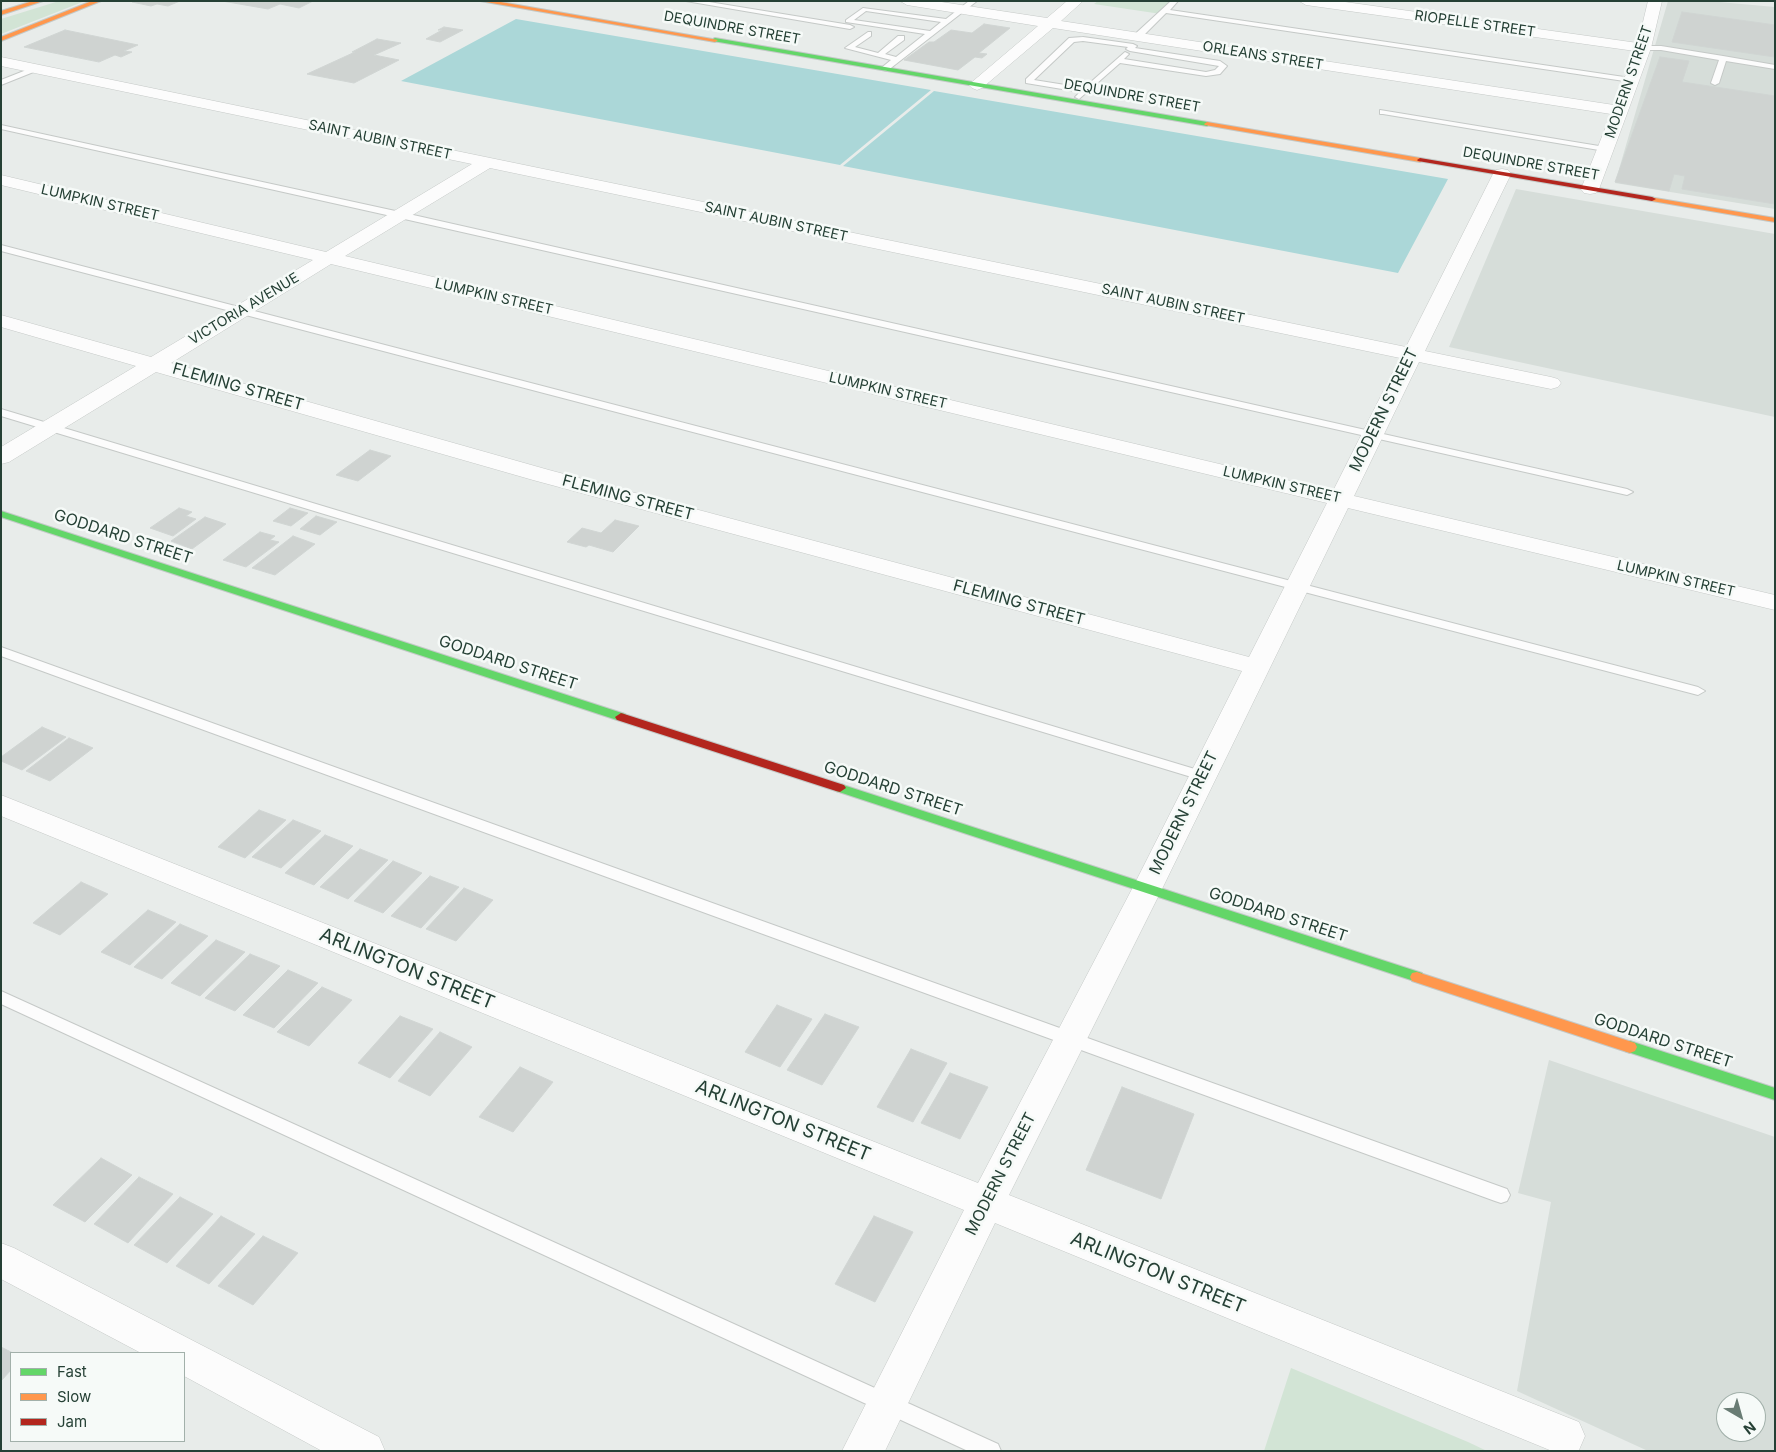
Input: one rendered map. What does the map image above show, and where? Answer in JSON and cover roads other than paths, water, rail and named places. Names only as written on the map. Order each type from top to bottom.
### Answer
[{"type":"main road","points":[[1,13],[40,1]]},
{"type":"main road","points":[[1,39],[98,1]]},
{"type":"main road","name":"DEQUINDRE STREET","points":[[483,1],[1775,220]]},
{"type":"main road","name":"GODDARD STREET","points":[[1,514],[1775,1094]]},
{"type":"street","name":"ORLEANS STREET","points":[[907,1],[968,6],[1135,42],[1620,111]]},
{"type":"street","points":[[977,85],[1076,1]]},
{"type":"street","name":"RIOPELLE STREET","points":[[1306,1],[1644,48]]},
{"type":"street","name":"MODERN STREET","points":[[1590,189],[1644,48],[1655,1]]},
{"type":"street","name":"SAINT AUBIN STREET","points":[[1,61],[1551,383]]},
{"type":"street","name":"VICTORIA AVENUE","points":[[1,457],[487,162]]},
{"type":"street","name":"MODERN STREET","points":[[863,1451],[1203,776],[1371,434],[1502,174]]},
{"type":"street","name":"LUMPKIN STREET","points":[[1,180],[1775,603]]},
{"type":"street","name":"FLEMING STREET","points":[[1,321],[541,475],[1257,667]]},
{"type":"street","name":"ARLINGTON STREET","points":[[1,805],[1565,1436]]},
{"type":"street","points":[[1,1260],[177,1352]]},
{"type":"street","points":[[185,1357],[364,1451]]},
{"type":"lane","points":[[689,1],[850,27]]},
{"type":"lane","points":[[1075,102],[1175,1]]},
{"type":"lane","points":[[884,69],[968,6]]},
{"type":"lane","points":[[932,34],[848,21],[865,9],[948,21]]},
{"type":"lane","points":[[1164,11],[1631,80]]},
{"type":"lane","points":[[868,34],[849,48],[897,59]]},
{"type":"lane","points":[[881,54],[900,38]]},
{"type":"lane","points":[[1086,91],[1034,84],[1030,81],[1072,40],[1083,39],[1135,42],[1220,63],[1223,66],[1217,72],[1206,74],[1118,60]]},
{"type":"lane","points":[[1644,48],[1661,48],[1775,66]]},
{"type":"lane","points":[[1714,83],[1723,58]]},
{"type":"lane","points":[[1,84],[37,69]]},
{"type":"lane","points":[[1383,112],[1606,150]]},
{"type":"lane","points":[[1,127],[400,215],[1627,492]]},
{"type":"lane","points":[[1,248],[1698,691]]},
{"type":"lane","points":[[1,412],[1203,776]]},
{"type":"lane","points":[[1,650],[1500,1195]]},
{"type":"lane","points":[[1,997],[992,1451]]},
{"type":"water","points":[[516,19],[931,90],[840,165],[401,81]]},
{"type":"water","points":[[934,91],[1448,179],[1398,273],[843,166]]}]
